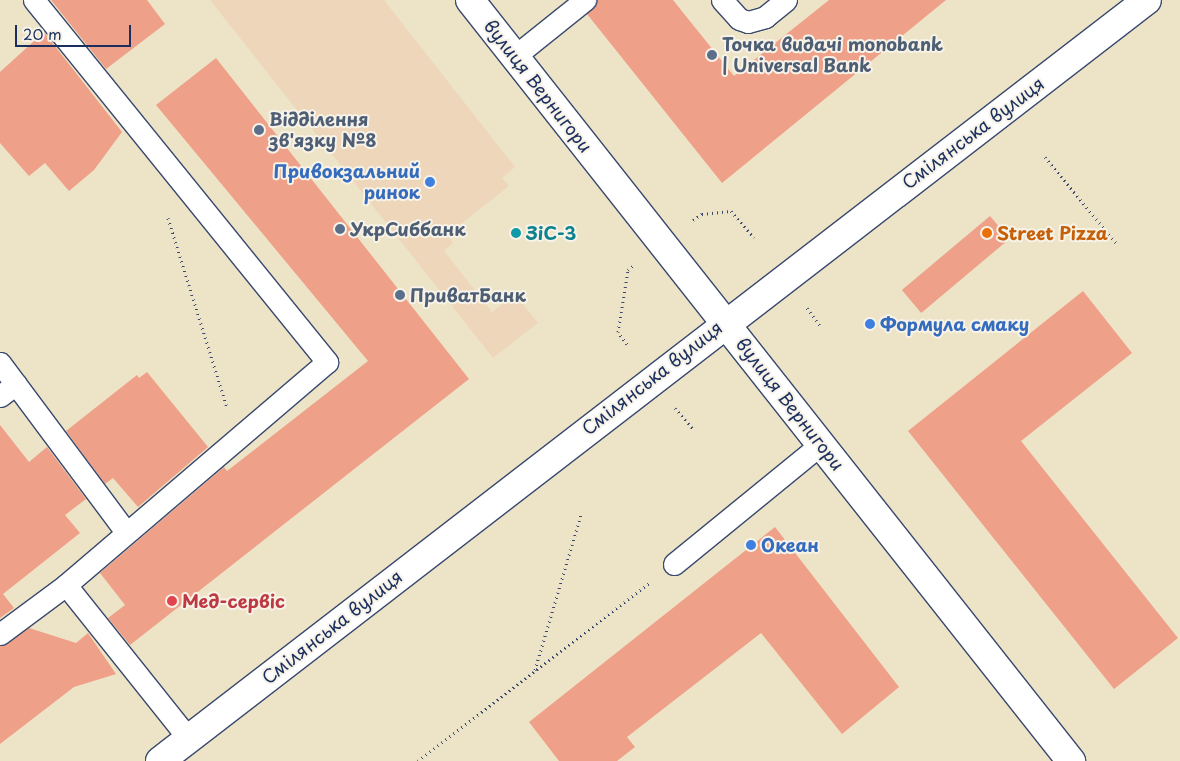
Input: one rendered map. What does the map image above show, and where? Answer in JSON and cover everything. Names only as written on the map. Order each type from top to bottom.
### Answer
[{"type":"main road","name":"вулиця Вернигори","points":[[470,0],[1071,761]]},
{"type":"main road","name":"Смілянська вулиця","points":[[160,761],[724,322],[1146,0]]},
{"type":"lane","points":[[0,634],[66,585],[327,362],[34,0]]},
{"type":"lane","points":[[514,56],[584,0]]},
{"type":"lane","points":[[722,0],[739,19],[748,22],[765,17],[786,0]]},
{"type":"lane","points":[[0,363],[8,390],[126,532]]},
{"type":"lane","points":[[674,564],[821,444]]},
{"type":"lane","points":[[66,585],[188,738]]},
{"type":"path","points":[[1045,157],[1117,244]]},
{"type":"path","points":[[165,206],[237,439]]},
{"type":"path","points":[[694,220],[702,214],[731,211],[754,237]]},
{"type":"path","points":[[627,344],[618,332],[628,270],[634,266]]},
{"type":"path","points":[[807,308],[821,327]]},
{"type":"path","points":[[675,408],[693,429]]},
{"type":"path","points":[[535,671],[581,515]]},
{"type":"path","points":[[418,761],[674,564]]},
{"type":"shaded area","name":"Привокзальний ринок","points":[[210,0],[384,0],[515,167],[502,178],[509,186],[447,235],[453,243],[444,251],[492,312],[515,294],[538,323],[493,358]]},
{"type":"building","points":[[51,0],[147,0],[165,24],[106,69]]},
{"type":"building","points":[[597,0],[673,0],[734,76],[829,0],[946,0],[722,183],[587,14]]},
{"type":"building","points":[[44,32],[122,132],[94,170],[69,191],[45,163],[29,176],[0,143],[0,72]]},
{"type":"building","points":[[216,58],[469,379],[130,645],[108,618],[125,605],[100,573],[224,467],[227,471],[368,361],[156,105]]},
{"type":"building","points":[[990,216],[1009,239],[921,313],[902,290]]},
{"type":"building","points":[[1083,291],[1132,353],[1021,441],[1178,638],[1114,689],[908,431]]},
{"type":"building","points":[[147,372],[208,447],[138,507],[113,478],[105,484],[66,431],[137,375],[139,378]]},
{"type":"building","points":[[0,425],[29,462],[47,447],[86,499],[65,515],[80,533],[3,594],[14,608],[0,618]]},
{"type":"building","points":[[775,527],[899,687],[842,734],[761,633],[627,737],[635,747],[617,761],[559,761],[529,722]]},
{"type":"building","points":[[29,628],[76,643],[88,633],[116,674],[74,687],[0,744],[0,646]]},
{"type":"place","name":"Точка видачі monobank | Universal Bank","points":[[712,55]]},
{"type":"place","name":"Відділення зв'язку №8","points":[[259,130]]},
{"type":"place","name":"Привокзальний ринок","points":[[430,182]]},
{"type":"place","name":"УкрСиббанк","points":[[340,229]]},
{"type":"place","name":"ЗіС-3","points":[[516,233]]},
{"type":"place","name":"Street Pizza","points":[[987,233]]},
{"type":"place","name":"ПриватБанк","points":[[400,295]]},
{"type":"place","name":"Формула смаку","points":[[870,324]]},
{"type":"place","name":"Океан","points":[[751,545]]},
{"type":"place","name":"Мед-сервіс","points":[[172,601]]}]
